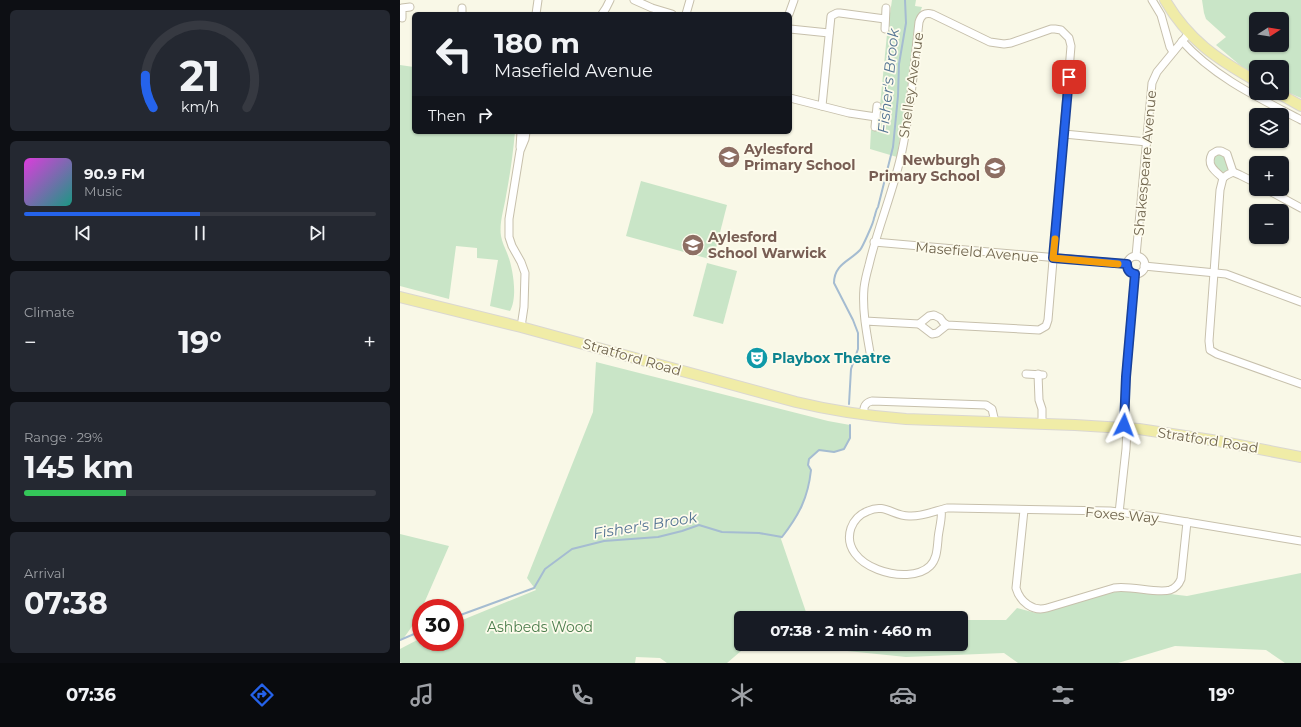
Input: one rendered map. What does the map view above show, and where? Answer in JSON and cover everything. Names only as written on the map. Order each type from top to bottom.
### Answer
[{"type":"main road","points":[[1165,0],[1178,20],[1200,44],[1216,57],[1249,77]]},
{"type":"main road","points":[[1289,99],[1301,106]]},
{"type":"main road","name":"Stratford Road","points":[[400,297],[521,327],[828,410],[906,419],[1042,424],[1157,431],[1218,440],[1301,457]]},
{"type":"street","points":[[536,12],[538,0]]},
{"type":"street","points":[[603,12],[610,0]]},
{"type":"street","points":[[634,0],[665,12]]},
{"type":"street","points":[[687,12],[690,0]]},
{"type":"street","points":[[790,12],[794,0]]},
{"type":"street","points":[[1152,0],[1162,15],[1170,47],[1173,52]]},
{"type":"street","points":[[402,18],[401,8],[410,7]]},
{"type":"street","points":[[885,29],[886,8]]},
{"type":"street","points":[[822,106],[832,15],[836,13],[885,19]]},
{"type":"street","name":"Shelley Avenue","points":[[870,358],[865,321],[864,289],[874,242],[902,151],[920,18],[926,13],[932,14],[983,39],[997,44],[1011,43],[1051,29],[1061,30],[1066,34],[1069,38],[1071,46],[1064,134]]},
{"type":"street","points":[[792,29],[829,33]]},
{"type":"street","name":"Shakespeare Avenue","points":[[1136,256],[1152,83],[1157,72],[1189,33]]},
{"type":"street","points":[[1182,41],[1217,72],[1238,86],[1301,120]]},
{"type":"street","points":[[792,98],[853,114],[876,117]]},
{"type":"street","points":[[875,127],[877,106]]},
{"type":"street","points":[[521,134],[520,151],[508,230],[512,246],[522,262],[525,273],[524,307],[521,327]]},
{"type":"street","points":[[520,151],[526,134]]},
{"type":"street","points":[[919,324],[929,316],[934,316],[940,318],[947,325],[1043,329],[1048,320],[1064,134],[1147,142]]},
{"type":"street","points":[[1223,178],[1211,168],[1210,159],[1213,152],[1221,151],[1227,154],[1233,172],[1249,180]]},
{"type":"street","points":[[1233,172],[1223,178],[1220,190],[1208,341],[1210,350],[1217,354],[1299,384]]},
{"type":"street","points":[[1279,196],[1301,208]]},
{"type":"street","name":"Masefield Avenue","points":[[874,242],[1127,264]]},
{"type":"street","points":[[1136,256],[1143,260],[1144,266],[1142,271],[1135,274],[1130,272],[1127,268],[1127,264],[1129,259],[1136,256]]},
{"type":"street","points":[[1144,266],[1226,274],[1301,302]]},
{"type":"street","points":[[1119,512],[1126,449],[1126,377],[1135,274]]},
{"type":"street","points":[[865,321],[919,324],[932,334],[937,333],[947,325]]},
{"type":"street","points":[[1026,374],[1041,375],[1039,400],[1042,409],[1042,424]]},
{"type":"street","points":[[864,415],[864,407],[872,400],[986,405],[992,409],[996,422]]},
{"type":"street","name":"Foxes Way","points":[[942,510],[936,556],[930,566],[924,570],[907,574],[886,572],[865,564],[853,551],[850,540],[851,530],[858,517],[874,509],[882,508],[902,516],[910,516],[942,510],[954,508],[1119,512],[1301,541]]},
{"type":"street","points":[[1024,510],[1016,588],[1018,595],[1025,603],[1040,609],[1114,588],[1125,587],[1162,591],[1174,588],[1178,585],[1181,579],[1187,522]]},
{"type":"green space","points":[[892,0],[916,0],[915,6],[922,7],[918,18],[897,157],[870,149],[871,130],[878,130],[879,125],[887,34]]},
{"type":"green space","points":[[1202,0],[1301,0],[1301,98],[1289,93],[1289,60],[1249,60],[1249,72],[1216,45],[1226,37],[1206,19]]},
{"type":"green space","points":[[400,65],[412,67],[412,134],[515,134],[501,226],[501,238],[509,259],[514,282],[514,298],[510,311],[490,306],[498,260],[477,258],[477,248],[456,246],[449,299],[400,286]]},
{"type":"green space","points":[[1219,153],[1226,156],[1229,170],[1224,172],[1216,167],[1213,157]]},
{"type":"green space","points":[[641,181],[727,205],[713,260],[626,236]]},
{"type":"green space","points":[[707,263],[737,271],[723,324],[693,316]]},
{"type":"green space","name":"Ashbeds Wood","points":[[596,362],[828,421],[850,425],[850,438],[844,449],[834,452],[819,450],[809,459],[808,465],[811,470],[810,480],[805,498],[781,539],[806,611],[734,611],[734,651],[741,651],[727,663],[667,663],[660,658],[636,657],[635,663],[400,662],[400,649],[412,643],[412,651],[464,651],[464,619],[536,590],[527,578],[593,412]]},
{"type":"green space","points":[[400,534],[449,546],[426,599],[412,599],[412,626],[403,639],[400,640]]},
{"type":"green space","points":[[1301,573],[1301,663],[1285,663],[1266,650],[1175,646],[1118,663],[1018,663],[1004,653],[906,657],[847,651],[968,651],[968,620],[1006,620],[1017,608],[1036,613],[1107,593],[1125,591],[1187,596]]},
{"type":"waterway","name":"Fisher's Brook","points":[[849,404],[851,369],[858,349],[858,333],[834,283],[837,271],[840,267],[860,250],[878,207],[893,147],[898,96],[899,64],[906,23],[905,0]]},
{"type":"waterway","name":"Fisher's Brook","points":[[464,614],[534,588],[545,569],[572,549],[604,541],[658,537],[699,525],[722,532],[759,533],[782,537],[798,514],[805,498],[810,480],[811,470],[808,465],[809,459],[819,450],[834,452],[844,449],[850,438],[850,425]]},
{"type":"waterway","name":"Fisher's Brook","points":[[400,640],[412,635]]},
{"type":"slow traffic","points":[[1055,239],[1053,258],[1118,264]]},
{"type":"place","name":"Aylesford Primary School","points":[[729,157]]},
{"type":"place","name":"Newburgh Primary School","points":[[995,168]]},
{"type":"place","name":"Aylesford School Warwick","points":[[693,245]]},
{"type":"place","name":"Playbox Theatre","points":[[757,358]]},
{"type":"route","points":[[1069,77],[1053,258],[1127,264],[1127,268],[1130,272],[1135,274],[1126,377],[1124,425]]}]
